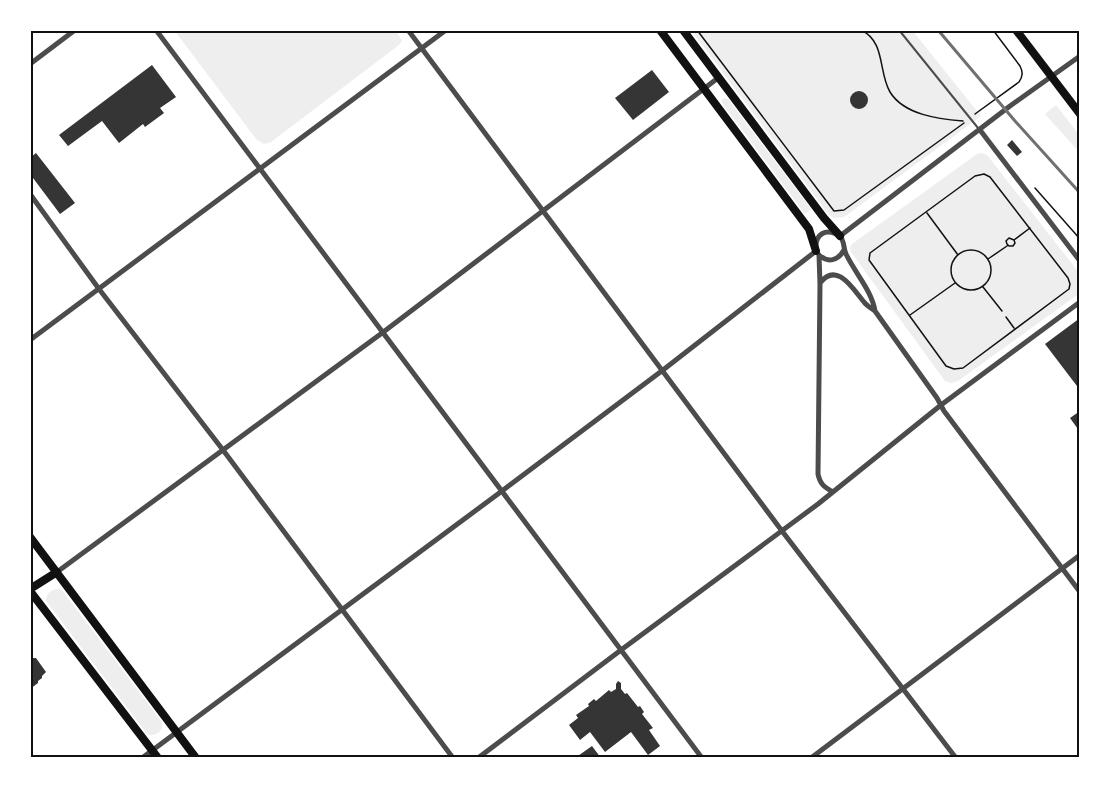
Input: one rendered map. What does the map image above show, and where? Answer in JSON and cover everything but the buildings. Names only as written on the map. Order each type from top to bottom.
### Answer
[{"type":"main road","points":[[660,30],[809,229],[817,253]]},
{"type":"main road","points":[[683,30],[824,218],[840,236]]},
{"type":"main road","points":[[1016,30],[1080,114]]},
{"type":"main road","points":[[31,542],[57,572],[196,758]]},
{"type":"main road","points":[[57,572],[30,590],[158,758]]},
{"type":"street","points":[[30,64],[75,30]]},
{"type":"street","points":[[156,30],[702,758]]},
{"type":"street","points":[[408,30],[782,531],[956,758]]},
{"type":"street","points":[[30,340],[446,30]]},
{"type":"street","points":[[840,236],[1080,56]]},
{"type":"street","points":[[57,572],[382,333],[718,78]]},
{"type":"street","points":[[980,130],[1080,261]]},
{"type":"street","points":[[30,195],[99,289],[224,450],[453,758]]},
{"type":"street","points":[[833,492],[823,486],[818,474],[820,284],[816,243],[822,234],[830,232],[840,236],[844,243],[844,250],[873,300],[875,311]]},
{"type":"street","points":[[817,253],[830,261],[839,258],[844,250]]},
{"type":"street","points":[[142,758],[502,491],[817,253]]},
{"type":"street","points":[[820,284],[828,276],[841,277],[866,305],[875,311],[941,405],[1080,592]]},
{"type":"street","points":[[478,758],[782,531],[941,405],[1080,302]]},
{"type":"street","points":[[811,758],[1080,555]]},
{"type":"lane","points":[[899,30],[980,130]]},
{"type":"path","points":[[697,30],[834,211],[844,210],[966,122],[916,112],[897,101],[887,85],[874,40],[861,30]]},
{"type":"path","points":[[969,119],[1019,82],[1022,77],[1023,72],[1020,66],[993,30]]},
{"type":"path","points":[[984,174],[990,177],[1030,228],[1068,278],[1069,289],[963,368],[954,369],[946,366],[868,256],[975,176],[984,174]]},
{"type":"path","points":[[926,212],[958,255]]},
{"type":"path","points":[[988,259],[1007,245],[1014,245],[1014,240],[1030,228]]},
{"type":"path","points":[[1007,245],[1008,239],[1014,240]]},
{"type":"path","points":[[977,251],[988,259],[991,265],[990,279],[983,287],[969,290],[955,282],[952,267],[958,255],[977,251]]},
{"type":"path","points":[[909,315],[955,282]]},
{"type":"path","points":[[983,287],[1002,311]]},
{"type":"path","points":[[1006,317],[1015,329]]},
{"type":"shaded area","points":[[174,30],[396,30],[402,41],[271,142],[264,144],[257,140]]},
{"type":"shaded area","points":[[691,30],[912,30],[981,116],[844,217],[834,218],[829,215]]},
{"type":"shaded area","points":[[724,98],[728,99],[811,209],[805,214],[722,103]]},
{"type":"shaded area","points":[[1056,105],[1080,136],[1080,153],[1045,114]]},
{"type":"shaded area","points":[[977,154],[987,155],[1080,274],[1080,293],[958,381],[951,383],[945,381],[850,248],[852,244]]},
{"type":"shaded area","points":[[59,589],[162,722],[162,729],[159,732],[153,735],[147,734],[46,601],[50,592]]},
{"type":"railway","points":[[938,30],[1080,193]]}]
